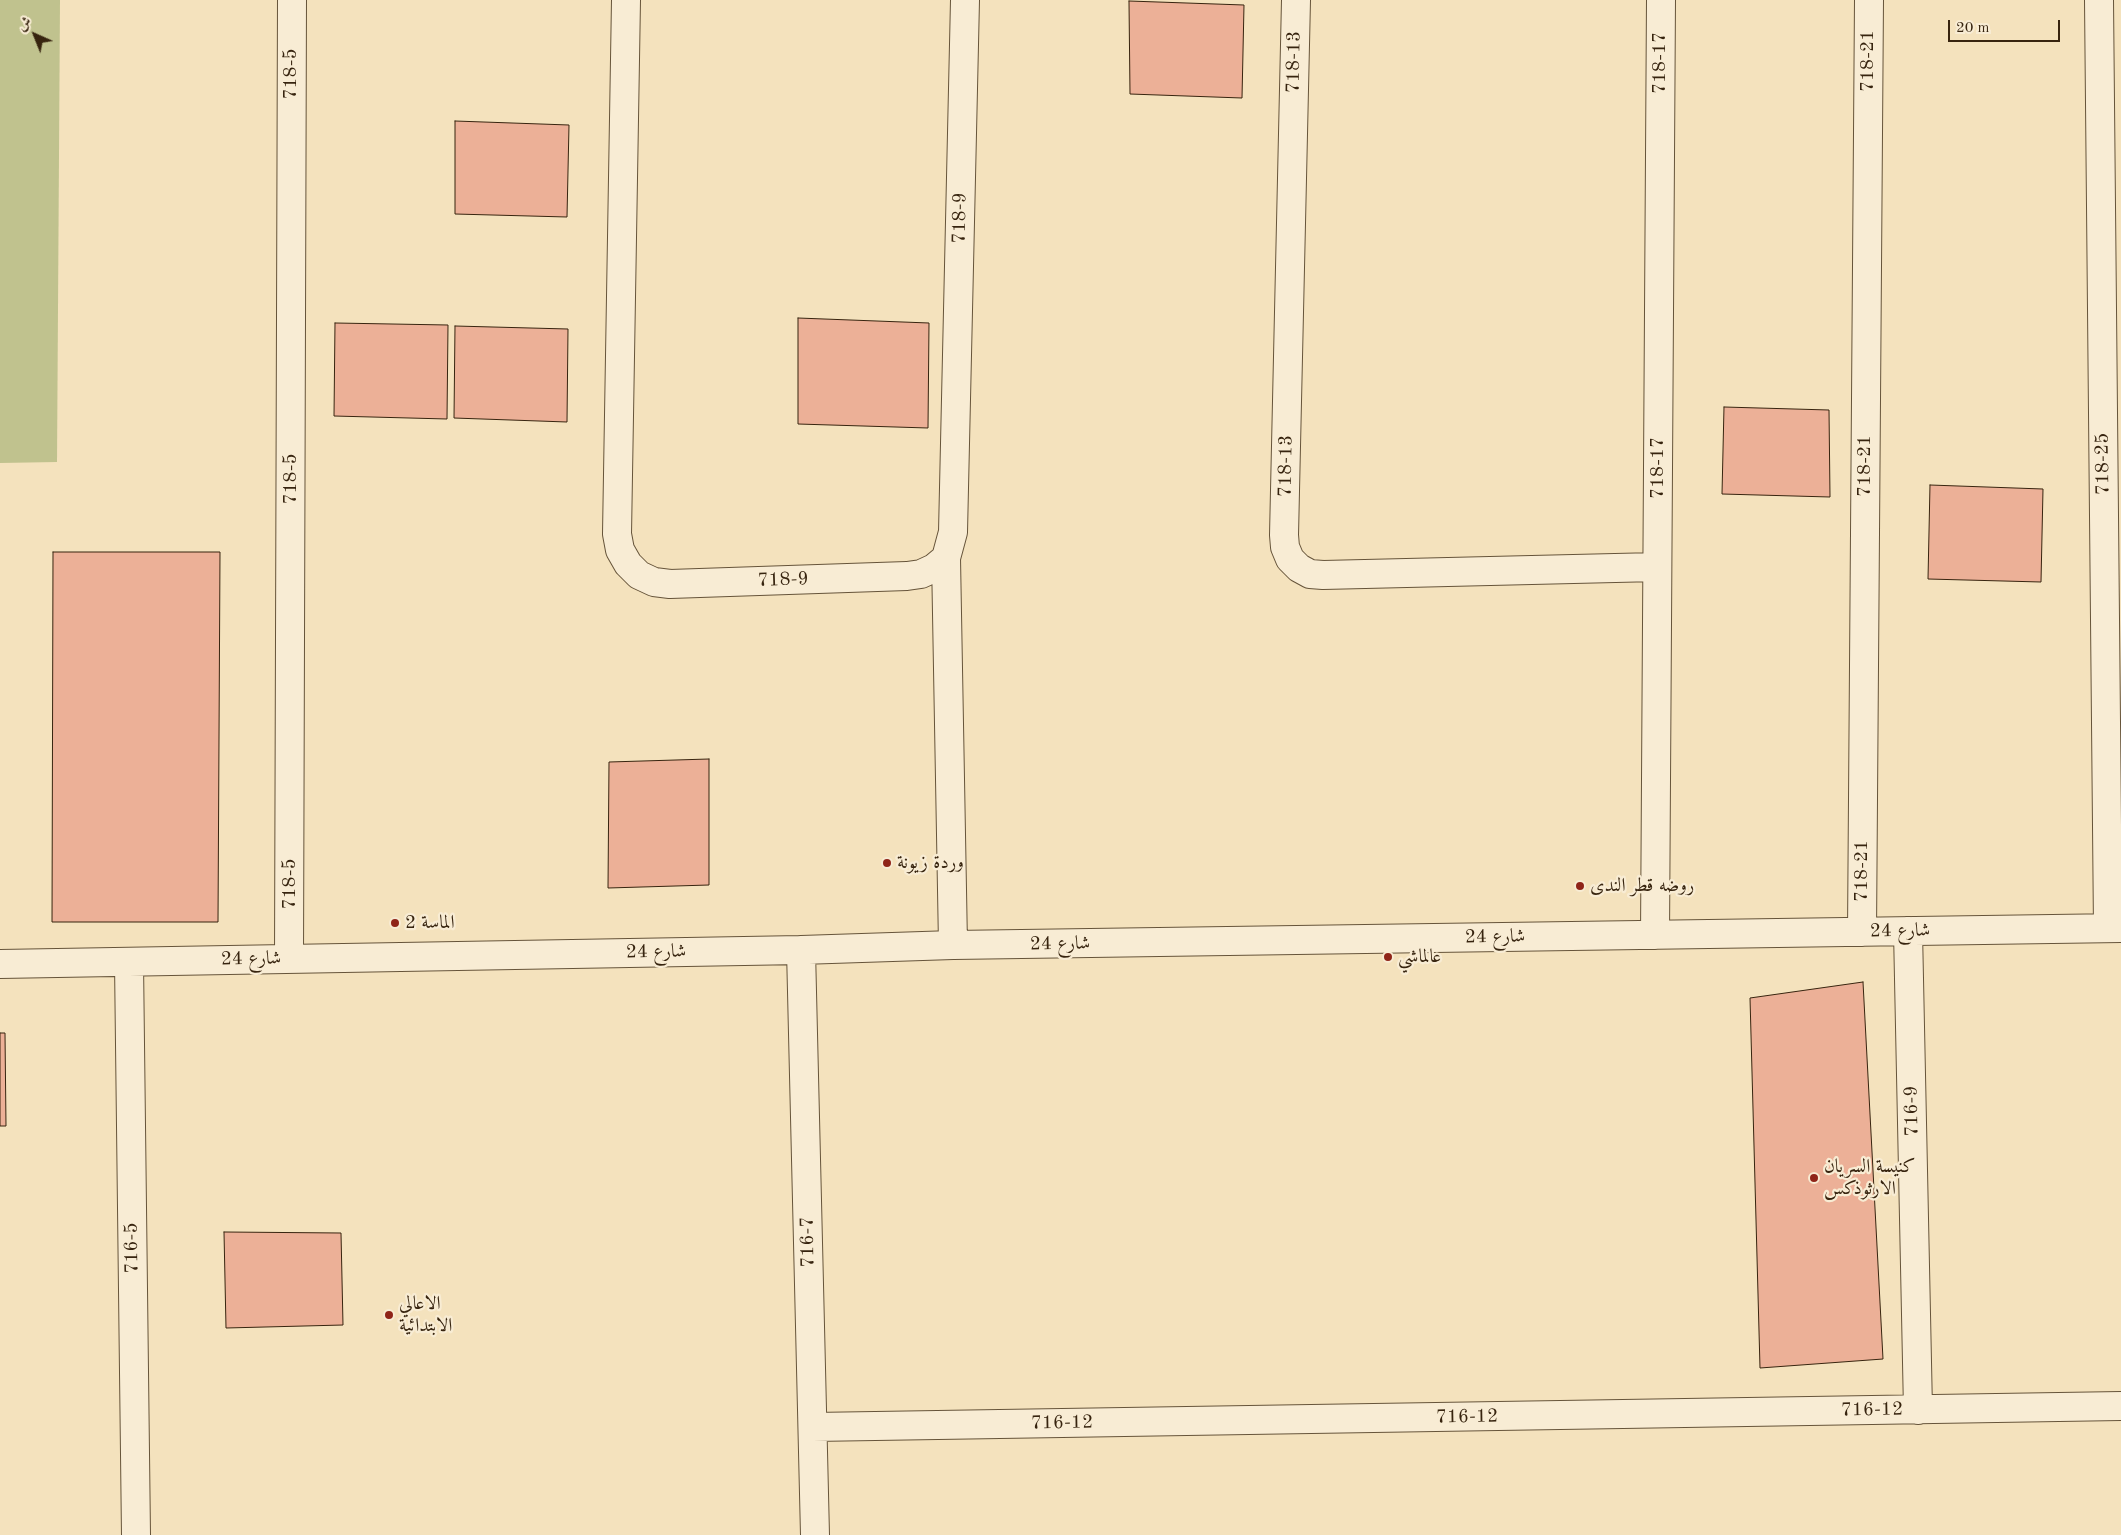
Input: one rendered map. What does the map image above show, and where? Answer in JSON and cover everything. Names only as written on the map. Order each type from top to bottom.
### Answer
[{"type":"street","name":"718-5","points":[[290,958],[292,0]]},
{"type":"street","name":"718-9","points":[[626,0],[617,534],[620,550],[628,564],[639,575],[654,582],[670,584],[907,576],[921,574],[934,568],[946,558],[953,532],[965,0]]},
{"type":"street","name":"718-13","points":[[1296,0],[1284,535],[1285,547],[1290,559],[1299,568],[1310,574],[1323,575],[1657,567]]},
{"type":"street","name":"718-17","points":[[1655,935],[1661,0]]},
{"type":"street","name":"718-21","points":[[1862,932],[1869,0]]},
{"type":"street","name":"718-25","points":[[2099,0],[2114,928]]},
{"type":"street","points":[[946,558],[953,945]]},
{"type":"street","name":"شارع 24","points":[[0,964],[801,950],[953,945],[2114,928]]},
{"type":"street","name":"716-9","points":[[1908,931],[1918,1410]]},
{"type":"street","name":"716-7","points":[[801,950],[816,1535]]},
{"type":"street","name":"716-5","points":[[128,962],[136,1535]]},
{"type":"street","name":"716-12","points":[[813,1427],[2121,1406]]},
{"type":"green space","points":[[0,0],[60,0],[57,462],[0,463]]},
{"type":"building","points":[[1129,1],[1244,5],[1242,98],[1130,94]]},
{"type":"building","points":[[455,121],[569,125],[567,217],[455,214]]},
{"type":"building","points":[[798,318],[929,323],[928,428],[798,424]]},
{"type":"building","points":[[335,323],[448,325],[447,419],[334,416]]},
{"type":"building","points":[[455,326],[568,329],[567,422],[454,418]]},
{"type":"building","points":[[1724,407],[1829,410],[1830,497],[1722,494]]},
{"type":"building","points":[[1930,485],[2043,489],[2041,582],[1928,579]]},
{"type":"building","points":[[53,552],[220,552],[218,922],[52,922]]},
{"type":"building","points":[[709,759],[709,885],[608,888],[609,762]]},
{"type":"building","name":"كنيسة السريان الارثوذكس","points":[[1863,982],[1883,1359],[1760,1368],[1750,998]]},
{"type":"building","points":[[0,1033],[5,1033],[6,1126],[0,1126]]},
{"type":"building","points":[[224,1232],[341,1233],[343,1325],[226,1328]]},
{"type":"place","name":"وردة زيونة","points":[[887,863]]},
{"type":"place","name":"روضه قطر الندى","points":[[1580,886]]},
{"type":"place","name":"الماسة 2","points":[[395,923]]},
{"type":"place","name":"عالماشي","points":[[1388,957]]},
{"type":"place","name":"كنيسة السريان الارثوذكس","points":[[1814,1178]]},
{"type":"place","name":"الاعالي الابتدائية","points":[[389,1315]]}]
